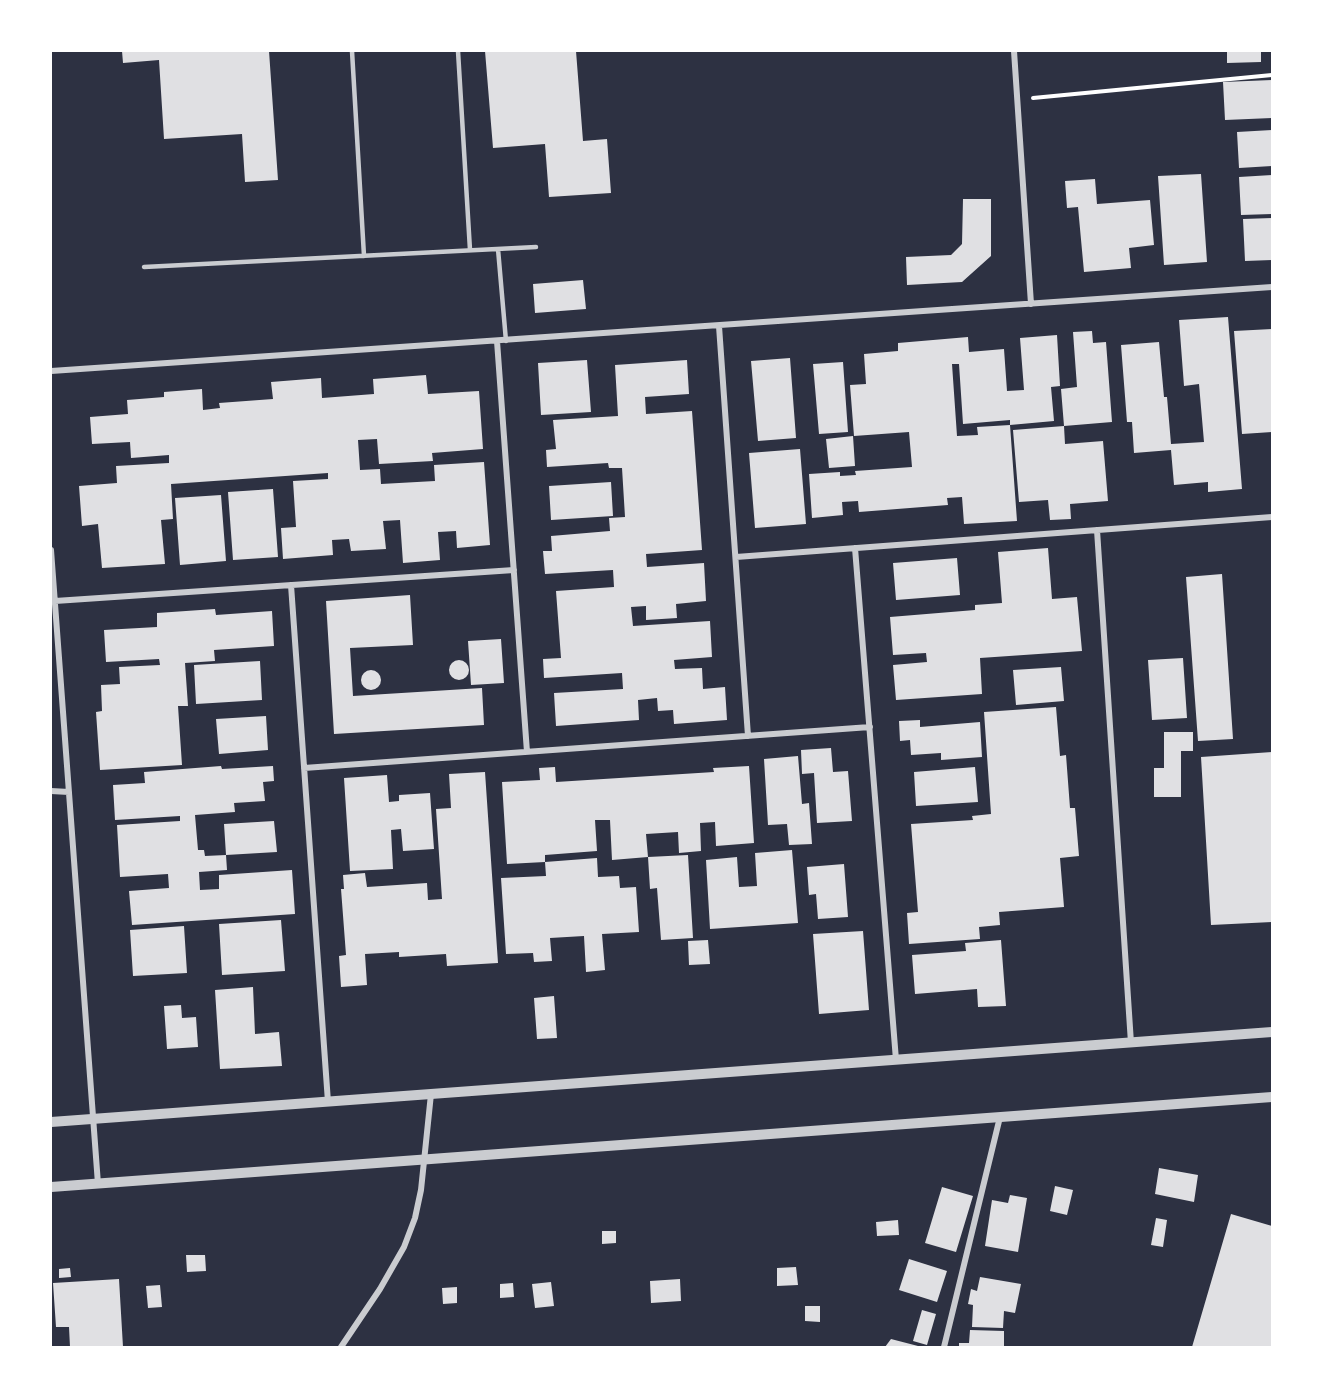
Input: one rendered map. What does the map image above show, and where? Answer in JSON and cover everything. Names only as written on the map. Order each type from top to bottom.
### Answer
[{"type":"street","points":[[1014,51],[1031,304]]},
{"type":"street","points":[[51,371],[1272,287]]},
{"type":"street","points":[[719,326],[748,736]]},
{"type":"street","points":[[496,341],[527,752]]},
{"type":"street","points":[[736,556],[1272,517]]},
{"type":"street","points":[[1097,530],[1131,1043]]},
{"type":"street","points":[[855,548],[896,1060]]},
{"type":"street","points":[[51,550],[98,1184]]},
{"type":"street","points":[[55,601],[514,570]]},
{"type":"street","points":[[291,585],[328,1102]]},
{"type":"street","points":[[304,768],[870,727]]},
{"type":"street","points":[[51,791],[69,792]]},
{"type":"street","points":[[51,1122],[1272,1032]]},
{"type":"street","points":[[341,1347],[404,1247],[415,1218],[421,1190],[431,1094]]},
{"type":"street","points":[[51,1187],[1272,1097]]},
{"type":"street","points":[[944,1347],[1000,1117]]},
{"type":"lane","points":[[352,51],[364,256]]},
{"type":"lane","points":[[458,51],[470,250]]},
{"type":"lane","points":[[144,267],[536,247]]},
{"type":"lane","points":[[498,249],[506,341]]},
{"type":"path","points":[[1017,100],[1272,75]]},
{"type":"building","points":[[122,51],[269,51],[278,180],[245,182],[242,134],[164,139],[159,60],[123,63]]},
{"type":"building","points":[[485,51],[576,51],[583,141],[607,139],[611,193],[549,197],[545,144],[493,148]]},
{"type":"building","points":[[1227,51],[1261,51],[1261,62],[1227,63]]},
{"type":"building","points":[[1272,80],[1272,118],[1225,120],[1223,82]]},
{"type":"building","points":[[1272,130],[1272,166],[1239,168],[1237,132]]},
{"type":"building","points":[[1201,174],[1207,262],[1164,265],[1158,176]]},
{"type":"building","points":[[1272,175],[1272,214],[1241,215],[1239,177]]},
{"type":"building","points":[[1095,179],[1097,204],[1150,200],[1154,245],[1129,248],[1131,268],[1084,272],[1078,207],[1067,208],[1065,181]]},
{"type":"building","points":[[963,199],[991,199],[991,256],[962,282],[907,285],[906,257],[951,255],[962,244]]},
{"type":"building","points":[[1272,218],[1272,260],[1245,261],[1243,219]]},
{"type":"building","points":[[583,280],[586,309],[535,313],[533,284]]},
{"type":"building","points":[[1228,317],[1242,489],[1208,492],[1208,482],[1174,485],[1171,450],[1134,453],[1132,422],[1127,422],[1121,345],[1159,342],[1171,444],[1204,442],[1199,384],[1184,386],[1179,320]]},
{"type":"building","points":[[1272,329],[1272,432],[1242,434],[1234,331]]},
{"type":"building","points":[[1092,331],[1093,343],[1106,342],[1112,422],[1064,426],[1061,389],[1077,387],[1073,332]]},
{"type":"building","points":[[1057,335],[1060,386],[1051,387],[1054,421],[1010,425],[1017,521],[964,524],[962,497],[947,498],[948,505],[859,512],[858,501],[842,502],[843,515],[812,518],[809,474],[840,472],[840,476],[856,475],[855,471],[912,467],[909,432],[854,436],[850,385],[866,384],[864,354],[898,351],[898,343],[968,337],[969,352],[1004,349],[1007,391],[1024,390],[1020,338]],"holes":[[[952,364],[959,364],[963,424],[1010,420],[1010,425],[977,427],[978,435],[957,436]]]},
{"type":"building","points":[[790,358],[796,438],[758,441],[751,361]]},
{"type":"building","points":[[587,360],[591,412],[541,415],[538,363]]},
{"type":"building","points":[[687,360],[689,394],[645,397],[646,414],[692,411],[702,550],[646,554],[647,567],[704,563],[706,601],[676,604],[677,618],[646,620],[646,606],[631,607],[633,626],[710,621],[712,657],[674,660],[675,669],[702,668],[703,689],[725,687],[727,720],[674,724],[673,710],[658,711],[657,698],[638,700],[639,720],[556,726],[554,693],[623,689],[622,673],[544,678],[543,659],[561,658],[556,591],[614,587],[613,570],[545,574],[543,551],[552,551],[551,536],[610,531],[609,518],[625,517],[622,468],[609,468],[608,463],[547,467],[546,450],[556,449],[553,420],[618,416],[615,365]]},
{"type":"building","points":[[843,362],[848,432],[819,434],[813,364]]},
{"type":"building","points":[[426,375],[428,394],[479,391],[483,449],[432,453],[433,461],[379,464],[377,439],[358,440],[360,470],[380,469],[381,484],[435,481],[434,465],[484,462],[490,545],[457,548],[456,531],[438,532],[440,560],[403,563],[400,520],[383,521],[386,549],[351,551],[349,539],[332,540],[333,555],[283,559],[281,528],[296,527],[293,481],[328,479],[328,473],[171,484],[173,519],[161,520],[165,564],[102,568],[98,524],[82,526],[79,486],[117,483],[116,466],[169,463],[169,455],[131,458],[130,442],[92,444],[90,417],[128,414],[127,400],[164,397],[164,392],[202,389],[203,410],[220,408],[219,403],[273,399],[271,382],[321,378],[322,398],[374,394],[373,379]]},
{"type":"building","points":[[1064,426],[1065,444],[1103,441],[1108,501],[1070,504],[1071,519],[1050,520],[1048,500],[1019,502],[1013,430]]},
{"type":"building","points":[[853,436],[855,466],[829,468],[826,439]]},
{"type":"building","points":[[800,449],[806,524],[755,528],[749,453]]},
{"type":"building","points":[[611,482],[613,516],[551,520],[549,486]]},
{"type":"building","points":[[273,489],[278,557],[233,560],[228,492]]},
{"type":"building","points":[[221,495],[226,561],[180,565],[175,498]]},
{"type":"building","points":[[1048,548],[1052,599],[1077,597],[1082,651],[980,658],[982,694],[896,700],[893,665],[927,662],[926,653],[893,655],[890,617],[975,610],[975,605],[1002,603],[998,552]]},
{"type":"building","points":[[957,558],[960,595],[896,600],[893,563]]},
{"type":"building","points":[[1222,574],[1233,739],[1198,741],[1186,577]]},
{"type":"building","points":[[410,595],[413,645],[350,648],[353,696],[482,688],[484,725],[334,734],[326,601]]},
{"type":"building","points":[[215,609],[216,615],[272,611],[274,646],[214,650],[215,661],[185,663],[188,706],[178,706],[182,765],[100,770],[96,712],[102,711],[101,685],[120,684],[119,667],[160,665],[159,659],[106,662],[104,630],[157,627],[157,613]]},
{"type":"building","points":[[501,639],[504,683],[471,685],[468,641]]},
{"type":"building","points":[[1183,658],[1187,718],[1152,720],[1148,660]]},
{"type":"building","points":[[459,660],[466,663],[469,670],[466,677],[459,680],[452,677],[449,670],[452,663]]},
{"type":"building","points":[[260,661],[262,700],[196,704],[194,665]]},
{"type":"building","points":[[1061,667],[1064,701],[1016,705],[1013,670]]},
{"type":"building","points":[[371,670],[378,673],[381,680],[378,687],[371,690],[364,687],[361,680],[364,673]]},
{"type":"building","points":[[1056,707],[1060,756],[1066,755],[1070,808],[1075,808],[1079,856],[1060,858],[1064,907],[999,912],[1000,925],[979,927],[980,939],[909,944],[907,913],[918,912],[911,824],[973,820],[972,816],[991,814],[984,712]]},
{"type":"building","points":[[266,716],[268,750],[219,754],[216,719]]},
{"type":"building","points":[[920,720],[920,727],[980,722],[982,757],[941,760],[941,753],[911,755],[910,740],[900,741],[899,721]]},
{"type":"building","points":[[1164,732],[1193,732],[1193,751],[1181,751],[1181,797],[1154,797],[1154,768],[1164,768]]},
{"type":"building","points":[[831,748],[833,772],[848,771],[852,821],[817,823],[814,773],[802,774],[801,750]]},
{"type":"building","points":[[1272,752],[1272,922],[1211,925],[1201,757]]},
{"type":"building","points":[[798,756],[802,804],[809,803],[812,844],[789,845],[787,824],[768,825],[764,759]]},
{"type":"building","points":[[221,766],[222,769],[273,766],[274,781],[263,782],[265,801],[234,803],[235,812],[195,815],[198,850],[204,850],[205,856],[226,855],[227,870],[199,872],[200,890],[219,889],[219,875],[292,870],[295,914],[132,925],[129,891],[169,888],[168,874],[120,877],[117,825],[180,821],[180,816],[115,820],[113,785],[145,783],[144,772]]},
{"type":"building","points":[[749,766],[754,843],[716,846],[715,822],[700,823],[701,851],[679,853],[678,832],[646,834],[648,857],[612,860],[610,820],[595,820],[597,851],[545,855],[545,862],[507,864],[502,782],[540,780],[539,768],[555,767],[556,782],[714,772],[713,768]]},
{"type":"building","points":[[975,767],[978,802],[916,806],[914,772]]},
{"type":"building","points":[[485,772],[498,963],[447,966],[446,954],[399,957],[399,952],[365,954],[367,985],[341,987],[339,956],[346,955],[341,889],[344,889],[343,875],[365,873],[367,887],[427,883],[428,900],[442,899],[436,809],[451,808],[449,774]]},
{"type":"building","points":[[387,775],[389,802],[399,801],[399,795],[430,793],[434,849],[403,851],[401,829],[391,830],[393,869],[350,871],[344,778]]},
{"type":"building","points":[[274,821],[277,852],[226,855],[224,824]]},
{"type":"building","points":[[792,850],[798,923],[710,929],[706,860],[737,857],[739,887],[757,886],[755,853]]},
{"type":"building","points":[[688,855],[693,938],[661,940],[657,888],[650,889],[648,857]]},
{"type":"building","points":[[597,858],[598,877],[619,876],[620,888],[636,887],[639,932],[602,934],[605,970],[586,972],[584,936],[550,938],[552,961],[534,962],[533,953],[506,954],[501,878],[546,876],[545,862]]},
{"type":"building","points":[[844,864],[848,917],[818,919],[816,894],[809,895],[807,867]]},
{"type":"building","points":[[281,920],[285,971],[222,975],[219,924]]},
{"type":"building","points":[[184,926],[187,973],[133,976],[130,930]]},
{"type":"building","points":[[863,931],[869,1010],[819,1014],[813,934]]},
{"type":"building","points":[[708,940],[710,964],[689,965],[688,941]]},
{"type":"building","points":[[1001,940],[1006,1006],[978,1007],[977,989],[915,994],[912,955],[966,951],[965,943]]},
{"type":"building","points":[[253,987],[255,1034],[279,1032],[282,1066],[220,1069],[215,990]]},
{"type":"building","points":[[554,996],[557,1038],[537,1039],[534,998]]},
{"type":"building","points":[[181,1005],[182,1018],[196,1017],[198,1047],[167,1049],[164,1006]]},
{"type":"building","points":[[1159,1168],[1198,1175],[1194,1202],[1155,1194]]},
{"type":"building","points":[[1055,1186],[1073,1190],[1067,1215],[1050,1211]]},
{"type":"building","points":[[942,1187],[973,1196],[956,1252],[925,1243]]},
{"type":"building","points":[[1010,1195],[1027,1198],[1018,1252],[985,1246],[992,1200],[1008,1203]]},
{"type":"building","points":[[1231,1214],[1272,1226],[1272,1347],[1192,1347]]},
{"type":"building","points":[[1156,1218],[1167,1220],[1163,1247],[1151,1245]]},
{"type":"building","points":[[898,1220],[899,1235],[877,1236],[876,1222]]},
{"type":"building","points":[[602,1231],[616,1231],[616,1243],[602,1244]]},
{"type":"building","points":[[186,1255],[205,1255],[206,1271],[187,1272]]},
{"type":"building","points":[[909,1259],[947,1271],[937,1302],[899,1290]]},
{"type":"building","points":[[796,1267],[798,1285],[777,1286],[777,1268]]},
{"type":"building","points":[[70,1268],[71,1277],[59,1278],[59,1269]]},
{"type":"building","points":[[980,1277],[1021,1284],[1015,1313],[1004,1311],[1003,1328],[972,1327],[973,1305],[968,1304],[971,1289],[977,1291]]},
{"type":"building","points":[[119,1279],[123,1347],[70,1347],[69,1327],[56,1327],[53,1283]]},
{"type":"building","points":[[680,1279],[681,1301],[651,1303],[650,1281]]},
{"type":"building","points":[[551,1282],[554,1306],[535,1308],[532,1284]]},
{"type":"building","points":[[513,1283],[514,1297],[500,1298],[500,1284]]},
{"type":"building","points":[[160,1285],[162,1307],[148,1308],[146,1286]]},
{"type":"building","points":[[457,1287],[457,1303],[443,1304],[442,1288]]},
{"type":"building","points":[[805,1306],[820,1306],[820,1322],[805,1321]]},
{"type":"building","points":[[922,1310],[936,1314],[927,1345],[913,1341]]},
{"type":"building","points":[[970,1330],[1004,1331],[1004,1347],[959,1347],[959,1343],[969,1343]]},
{"type":"building","points":[[891,1339],[918,1346],[918,1347],[885,1347]]}]
